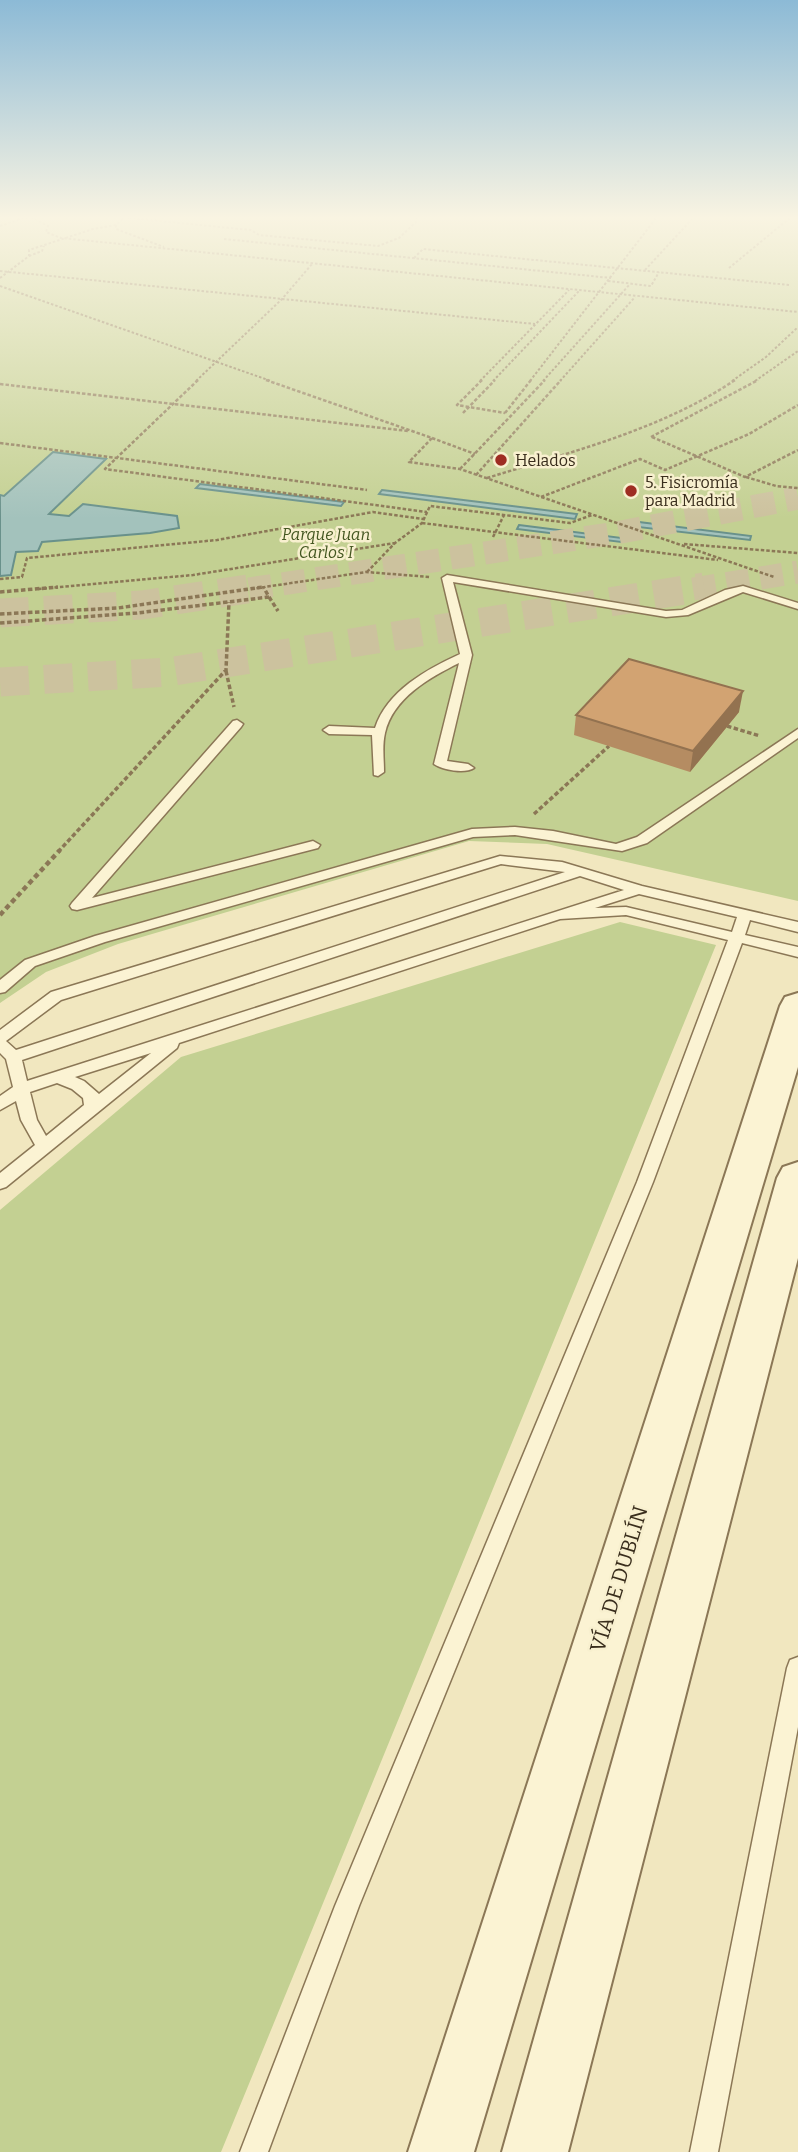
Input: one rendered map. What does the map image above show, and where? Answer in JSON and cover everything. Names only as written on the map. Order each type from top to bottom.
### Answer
[{"type":"street","name":"VÍA DE DUBLÍN","points":[[441,2152],[798,1006]]},
{"type":"street","points":[[535,2152],[798,1178]]},
{"type":"lane","points":[[468,768],[440,764],[467,655],[447,578],[666,614],[684,613],[729,592],[743,589],[798,606]]},
{"type":"lane","points":[[378,772],[379,732],[386,717],[404,694],[438,667],[467,655]]},
{"type":"lane","points":[[237,724],[76,906],[313,845]]},
{"type":"lane","points":[[330,730],[379,732]]},
{"type":"lane","points":[[0,988],[30,963],[100,939],[472,833],[515,831],[553,835],[617,848],[642,840],[798,733]]},
{"type":"lane","points":[[0,1038],[56,996],[499,860],[562,866],[639,890],[798,927]]},
{"type":"lane","points":[[13,1057],[581,871]]},
{"type":"lane","points":[[0,1104],[22,1089],[61,1079],[639,890]]},
{"type":"lane","points":[[559,915],[626,911],[798,952]]},
{"type":"lane","points":[[254,2152],[348,1906],[645,1182],[746,915]]},
{"type":"lane","points":[[0,1182],[180,1038]]},
{"type":"lane","points":[[0,1044],[13,1057],[29,1120],[44,1147]]},
{"type":"lane","points":[[61,1079],[78,1085],[91,1095],[93,1109]]},
{"type":"lane","points":[[704,2152],[798,1668]]},
{"type":"path","points":[[91,317],[475,454]]},
{"type":"path","points":[[262,317],[105,468],[427,512]]},
{"type":"path","points":[[468,317],[535,324]]},
{"type":"path","points":[[513,415],[457,405],[541,317]]},
{"type":"path","points":[[463,413],[554,317]]},
{"type":"path","points":[[505,413],[579,317]]},
{"type":"path","points":[[460,469],[601,317]]},
{"type":"path","points":[[476,475],[617,317]]},
{"type":"path","points":[[486,478],[581,449],[695,402],[763,360],[798,327]]},
{"type":"path","points":[[798,351],[756,383],[651,437],[746,477],[776,486],[798,488]]},
{"type":"path","points":[[0,384],[419,432]]},
{"type":"path","points":[[541,497],[640,459],[665,470],[749,434],[798,405]]},
{"type":"path","points":[[432,438],[409,462],[460,469],[775,578]]},
{"type":"path","points":[[0,443],[367,490]]},
{"type":"path","points":[[746,477],[798,450]]},
{"type":"path","points":[[366,572],[423,521],[430,506],[570,523],[593,515]]},
{"type":"path","points":[[0,579],[22,578],[27,558],[217,540],[373,512],[495,532],[729,562]]},
{"type":"path","points":[[493,537],[504,515]]},
{"type":"path","points":[[0,593],[193,575],[396,543]]},
{"type":"path","points":[[676,543],[798,553]]},
{"type":"path","points":[[0,614],[118,608],[366,572],[447,578]]},
{"type":"path","points":[[264,588],[278,611]]},
{"type":"path","points":[[0,623],[65,620],[269,597]]},
{"type":"path","points":[[229,602],[226,670],[237,724]]},
{"type":"path","points":[[0,915],[226,670]]},
{"type":"path","points":[[727,726],[784,743]]},
{"type":"path","points":[[515,831],[608,746]]},
{"type":"green space","name":"Parque Juan Carlos I","points":[[0,317],[798,317],[798,901],[547,844],[469,841],[118,944],[46,972],[0,1003]]},
{"type":"green space","points":[[620,922],[716,945],[221,2152],[0,2152],[0,1210],[181,1057]]},
{"type":"water","points":[[53,452],[106,459],[49,514],[69,516],[83,504],[177,516],[179,528],[42,542],[38,551],[16,552],[11,575],[0,576],[0,495],[4,496]]},
{"type":"water","points":[[200,484],[344,502],[341,506],[196,488]]},
{"type":"water","points":[[382,490],[577,514],[575,519],[379,494]]},
{"type":"water","points":[[639,522],[751,536],[750,540],[638,527]]},
{"type":"water","points":[[519,525],[622,538],[621,542],[517,529]]},
{"type":"building","points":[[629,659],[743,691],[693,751],[576,715]]},
{"type":"tunnel","points":[[249,589],[616,533],[798,498]]},
{"type":"tunnel","points":[[693,589],[798,572]]},
{"type":"tunnel","points":[[0,613],[142,605],[261,587]]},
{"type":"tunnel","points":[[0,682],[168,672],[704,587]]},
{"type":"place","name":"Helados","points":[[501,460]]},
{"type":"place","name":"5. Fisicromía para Madrid","points":[[631,491]]}]
